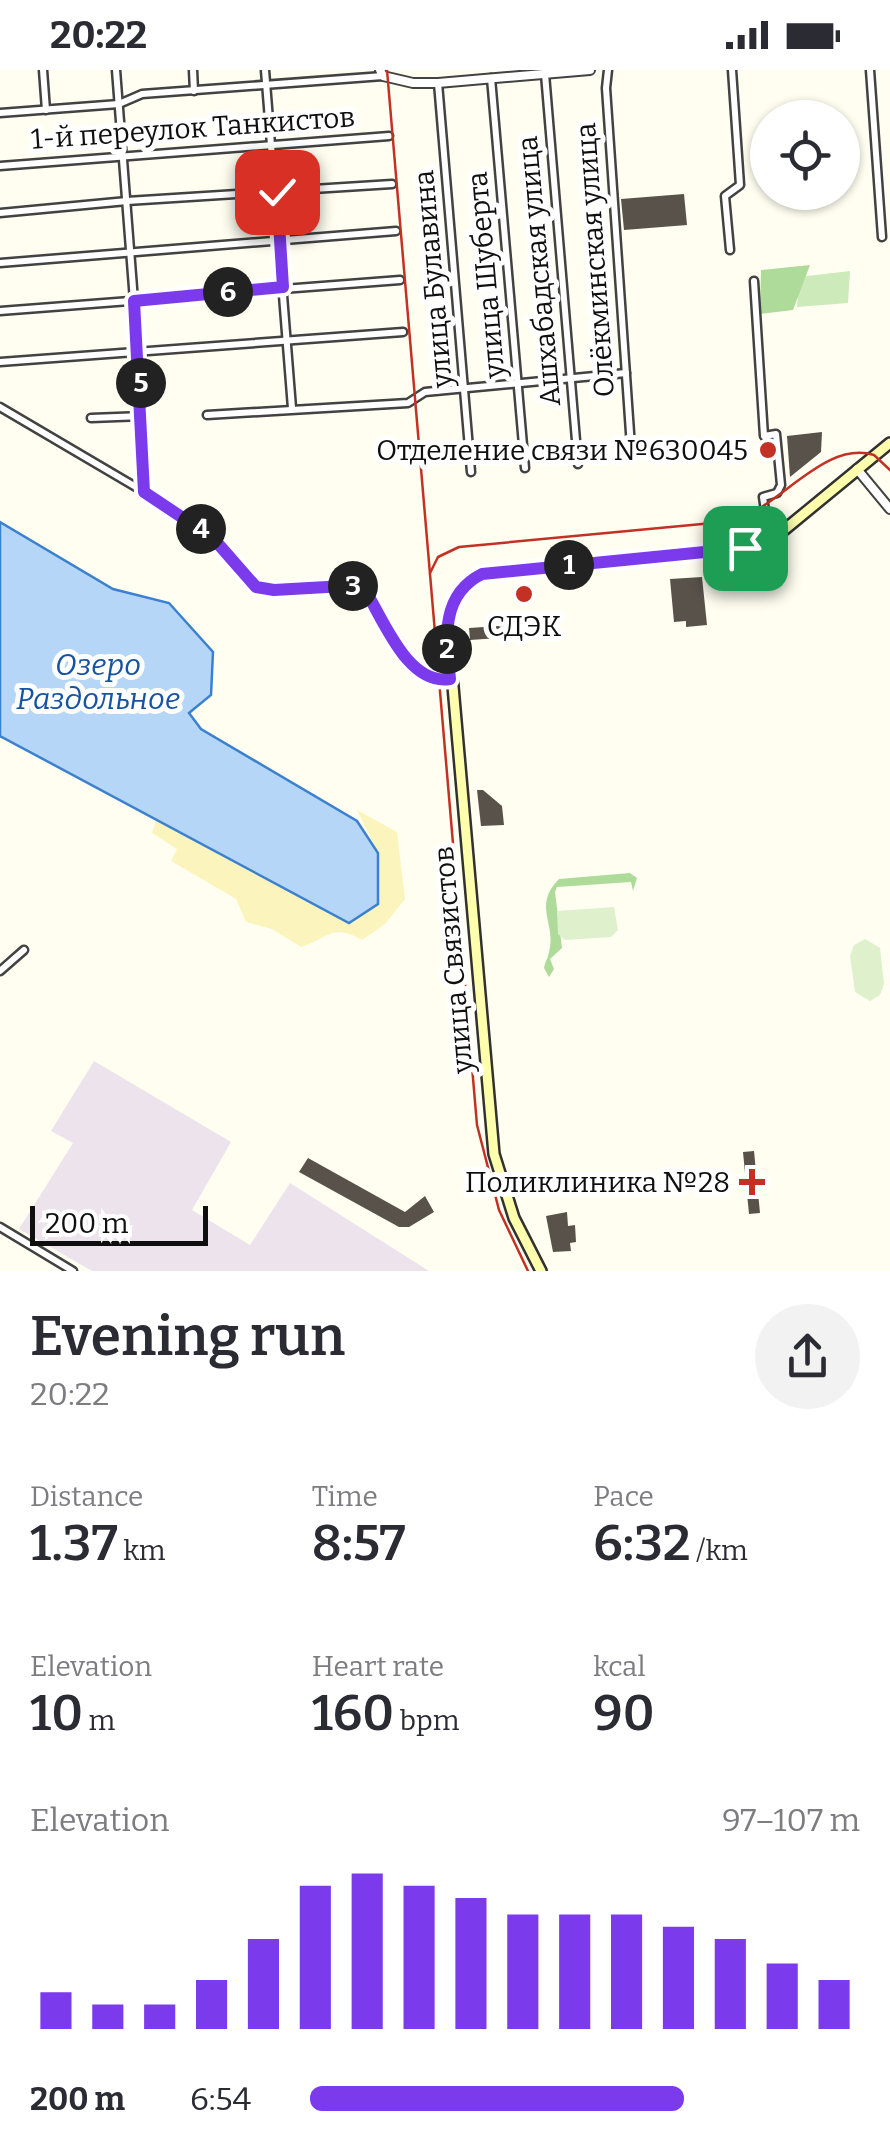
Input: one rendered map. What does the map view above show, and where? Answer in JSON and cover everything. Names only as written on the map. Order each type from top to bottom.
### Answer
[{"type":"main road","points":[[769,540],[890,443]]},
{"type":"main road","name":"улица Связистов","points":[[541,1271],[514,1218],[494,1154],[447,618],[465,585],[482,574],[717,553],[769,540]]},
{"type":"street","points":[[43,70],[46,110]]},
{"type":"street","points":[[116,70],[144,416],[144,492]]},
{"type":"street","points":[[193,70],[194,91]]},
{"type":"street","points":[[266,70],[292,408]]},
{"type":"street","name":"улица Булавина","points":[[444,70],[441,83],[471,472]]},
{"type":"street","points":[[0,113],[119,104],[142,94],[382,73],[413,84],[590,70]]},
{"type":"street","name":"Олёкминская улица","points":[[608,70],[606,88],[631,447]]},
{"type":"street","points":[[730,250],[725,196],[740,185],[732,70]]},
{"type":"street","points":[[870,70],[882,237]]},
{"type":"street","name":"Ашхабадская улица","points":[[545,74],[578,464]]},
{"type":"street","name":"улица Шуберта","points":[[490,78],[525,468]]},
{"type":"street","name":"1-й переулок Танкистов","points":[[0,166],[389,136]]},
{"type":"street","points":[[0,213],[392,184]]},
{"type":"street","points":[[0,263],[396,230]]},
{"type":"street","points":[[0,312],[400,280]]},
{"type":"street","points":[[754,281],[764,436],[776,434],[781,485],[777,492],[763,496],[769,540]]},
{"type":"street","points":[[0,362],[404,332]]},
{"type":"street","points":[[206,415],[408,403],[425,392],[626,373]]},
{"type":"street","points":[[0,407],[144,492],[213,538],[256,587],[274,590],[362,585],[406,658],[420,672],[450,679]]},
{"type":"street","points":[[91,418],[144,416]]},
{"type":"street","points":[[856,469],[890,509]]},
{"type":"street","points":[[0,971],[24,950]]},
{"type":"street","points":[[0,1227],[73,1271]]},
{"type":"shaded area","points":[[94,1061],[231,1142],[192,1210],[250,1245],[290,1183],[429,1271],[92,1271],[19,1229],[73,1143],[51,1131]]},
{"type":"green space","points":[[810,265],[793,310],[760,314],[761,270]]},
{"type":"green space","points":[[850,271],[848,303],[797,307],[799,277]]},
{"type":"green space","points":[[630,873],[637,878],[633,891],[631,882],[557,887],[562,948],[550,959],[554,969],[549,977],[544,968],[551,942],[546,907],[551,889],[559,879]]},
{"type":"green space","points":[[614,907],[618,930],[611,937],[565,940],[558,934],[557,911]]},
{"type":"green space","points":[[865,939],[880,948],[884,984],[880,995],[870,1001],[855,992],[850,956],[854,945]]},
{"type":"sand","points":[[357,810],[397,832],[405,899],[385,924],[362,940],[337,932],[301,947],[272,929],[246,922],[236,899],[171,861],[177,849],[152,833],[156,820],[349,923],[378,853]]},
{"type":"water","name":"Озеро Раздольное","points":[[0,522],[113,589],[169,603],[213,652],[211,695],[189,713],[201,729],[357,821],[378,853],[378,904],[349,923],[0,736]]},
{"type":"building","points":[[684,194],[687,225],[624,230],[621,199]]},
{"type":"building","points":[[822,432],[821,452],[790,477],[787,436]]},
{"type":"building","points":[[702,577],[707,625],[686,627],[686,621],[674,622],[670,579]]},
{"type":"building","points":[[513,625],[514,637],[470,640],[469,628]]},
{"type":"building","points":[[477,790],[483,790],[502,806],[504,825],[481,826]]},
{"type":"building","name":"Поликлиника №28","points":[[754,1151],[760,1213],[749,1214],[743,1152]]},
{"type":"building","points":[[308,1158],[405,1212],[425,1196],[434,1212],[409,1227],[399,1227],[299,1172]]},
{"type":"building","points":[[567,1212],[568,1226],[575,1225],[576,1242],[570,1243],[571,1251],[553,1252],[546,1216]]},
{"type":"tram line","points":[[387,70],[477,1125],[499,1210],[528,1271]]},
{"type":"tram line","points":[[430,573],[438,557],[459,547],[734,521],[838,457],[874,455],[890,470]]},
{"type":"place","name":"Отделение связи №630045","points":[[768,450]]},
{"type":"place","name":"СДЭК","points":[[524,594]]},
{"type":"place","name":"Поликлиника №28","points":[[752,1182]]},
{"type":"route","points":[[277,192],[283,287],[134,301],[144,416],[144,492],[213,538],[256,587],[329,589],[362,585],[406,658],[420,672],[443,680],[450,679],[447,618],[465,585],[482,574],[745,548]]}]
